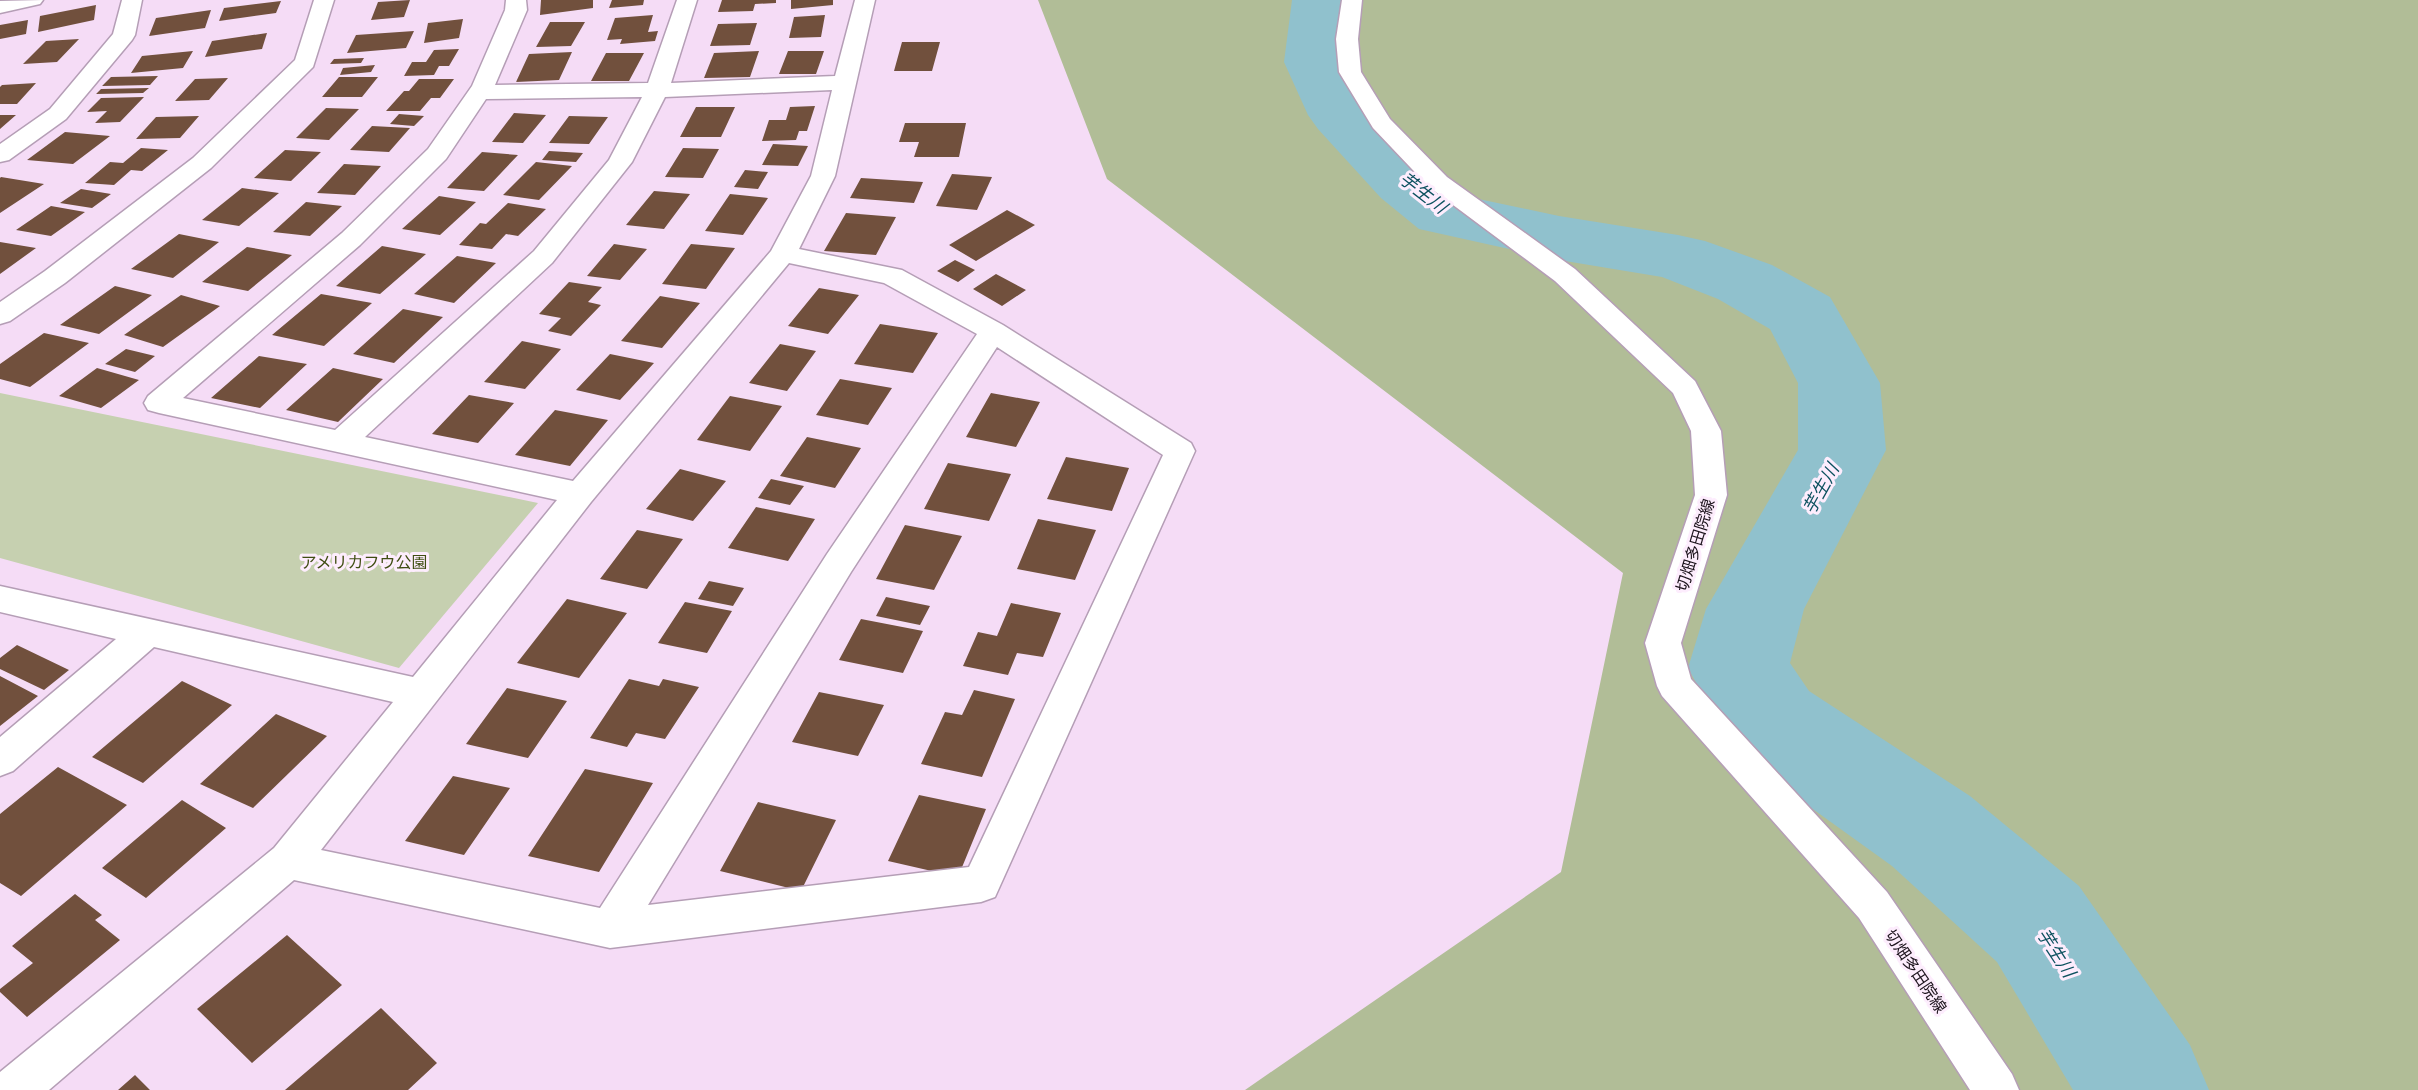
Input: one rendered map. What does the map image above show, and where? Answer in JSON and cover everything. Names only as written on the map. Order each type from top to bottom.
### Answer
[{"type":"street","points":[[0,7],[33,0]]},
{"type":"street","points":[[0,154],[58,114],[124,35],[132,0]]},
{"type":"street","points":[[0,315],[64,270],[211,154],[305,62],[324,0]]},
{"type":"street","points":[[516,0],[516,10],[478,92],[437,154],[351,239],[159,403],[580,494]]},
{"type":"street","points":[[341,442],[543,257],[620,162],[657,90],[687,0]]},
{"type":"street","points":[[14,1090],[288,861],[580,494],[783,254],[823,176],[865,0]]},
{"type":"street","name":"切畑多田院線","points":[[1352,0],[1347,39],[1350,72],[1381,123],[1438,182],[1565,275],[1685,388],[1706,431],[1712,495],[1663,643],[1675,686],[1873,905],[1996,1090]]},
{"type":"street","points":[[478,92],[657,90],[844,83]]},
{"type":"street","points":[[288,861],[610,929],[981,884],[1179,451],[993,332],[892,276],[783,254]]},
{"type":"street","points":[[610,929],[838,563],[993,332]]},
{"type":"street","points":[[0,599],[420,693]]},
{"type":"street","points":[[0,760],[148,632]]},
{"type":"green space","points":[[1038,0],[2418,0],[2418,1090],[1245,1090],[1561,872],[1623,573],[1107,179]]},
{"type":"green space","name":"アメリカフウ公園","points":[[0,393],[538,503],[399,668],[0,558]]},
{"type":"building","points":[[410,0],[404,17],[371,20],[378,2]]},
{"type":"building","points":[[541,0],[593,0],[593,8],[540,15]]},
{"type":"building","points":[[612,0],[644,0],[643,5],[609,8]]},
{"type":"building","points":[[722,0],[776,0],[776,3],[755,4],[753,11],[718,12]]},
{"type":"building","points":[[791,0],[833,0],[833,5],[791,9]]},
{"type":"building","points":[[281,1],[276,13],[219,21],[224,8]]},
{"type":"building","points":[[96,5],[94,20],[38,32],[40,16]]},
{"type":"building","points":[[211,10],[205,28],[149,36],[156,18]]},
{"type":"building","points":[[653,15],[648,32],[658,31],[655,41],[620,44],[622,39],[607,40],[615,18]]},
{"type":"building","points":[[825,15],[821,37],[789,38],[794,17]]},
{"type":"building","points":[[463,19],[459,38],[424,43],[428,23]]},
{"type":"building","points":[[28,20],[26,34],[0,39],[0,25]]},
{"type":"building","points":[[550,22],[585,22],[571,46],[536,47]]},
{"type":"building","points":[[757,23],[750,45],[710,46],[718,24]]},
{"type":"building","points":[[414,31],[406,48],[347,53],[356,35]]},
{"type":"building","points":[[267,33],[262,49],[205,57],[212,41]]},
{"type":"building","points":[[79,39],[57,62],[23,64],[46,41]]},
{"type":"building","points":[[902,42],[940,42],[932,71],[894,71]]},
{"type":"building","points":[[459,49],[449,66],[439,66],[434,75],[404,76],[412,62],[426,62],[434,50]]},
{"type":"building","points":[[193,51],[183,68],[131,73],[142,56]]},
{"type":"building","points":[[759,51],[750,77],[704,78],[714,53]]},
{"type":"building","points":[[788,51],[824,51],[816,74],[779,74]]},
{"type":"building","points":[[572,52],[559,80],[516,82],[529,54]]},
{"type":"building","points":[[606,53],[644,53],[629,81],[591,81]]},
{"type":"building","points":[[364,58],[361,63],[330,64],[334,59]]},
{"type":"building","points":[[375,65],[371,72],[340,75],[343,68]]},
{"type":"building","points":[[158,76],[150,85],[102,86],[111,77]]},
{"type":"building","points":[[339,77],[378,77],[362,97],[322,97]]},
{"type":"building","points":[[228,78],[209,100],[175,101],[195,79]]},
{"type":"building","points":[[419,79],[454,79],[440,98],[431,98],[420,111],[386,111],[404,91],[409,91]]},
{"type":"building","points":[[36,83],[17,104],[0,104],[2,85]]},
{"type":"building","points":[[149,88],[143,93],[96,94],[101,89]]},
{"type":"building","points":[[144,97],[120,122],[95,123],[107,111],[87,112],[101,98]]},
{"type":"building","points":[[815,106],[807,131],[799,131],[796,140],[762,141],[769,120],[786,120],[790,107]]},
{"type":"building","points":[[696,107],[735,107],[721,137],[680,137]]},
{"type":"building","points":[[326,108],[359,109],[329,140],[296,138]]},
{"type":"building","points":[[514,113],[546,115],[523,143],[492,142]]},
{"type":"building","points":[[399,114],[424,116],[414,126],[390,124]]},
{"type":"building","points":[[0,115],[16,115],[0,129]]},
{"type":"building","points":[[199,116],[180,138],[136,139],[156,117]]},
{"type":"building","points":[[569,116],[608,117],[589,144],[549,143]]},
{"type":"building","points":[[905,123],[966,123],[959,157],[914,157],[919,142],[899,142]]},
{"type":"building","points":[[372,126],[410,128],[389,152],[350,150]]},
{"type":"building","points":[[65,132],[110,136],[73,164],[27,160]]},
{"type":"building","points":[[773,144],[808,146],[798,166],[762,165]]},
{"type":"building","points":[[141,148],[168,150],[142,171],[131,170],[114,185],[85,183],[110,162],[123,163]]},
{"type":"building","points":[[683,148],[719,149],[703,178],[665,177]]},
{"type":"building","points":[[285,150],[321,152],[291,181],[254,178]]},
{"type":"building","points":[[549,151],[583,153],[576,162],[542,160]]},
{"type":"building","points":[[482,152],[518,155],[484,191],[447,188]]},
{"type":"building","points":[[536,162],[572,166],[539,200],[503,195]]},
{"type":"building","points":[[344,164],[381,166],[355,195],[317,193]]},
{"type":"building","points":[[745,170],[768,172],[758,189],[734,187]]},
{"type":"building","points":[[952,174],[992,177],[977,210],[936,206]]},
{"type":"building","points":[[1,177],[44,184],[0,213]]},
{"type":"building","points":[[861,178],[923,182],[914,203],[850,198]]},
{"type":"building","points":[[242,188],[279,193],[239,226],[202,220]]},
{"type":"building","points":[[81,189],[111,194],[92,208],[60,203]]},
{"type":"building","points":[[654,191],[690,194],[664,229],[626,225]]},
{"type":"building","points":[[730,194],[768,198],[743,235],[705,231]]},
{"type":"building","points":[[439,196],[476,202],[440,235],[402,229]]},
{"type":"building","points":[[306,202],[342,206],[310,236],[273,232]]},
{"type":"building","points":[[508,203],[546,209],[518,236],[506,234],[492,249],[459,245],[480,223],[486,224]]},
{"type":"building","points":[[51,206],[85,212],[51,236],[16,230]]},
{"type":"building","points":[[1007,210],[1035,225],[976,261],[949,245]]},
{"type":"building","points":[[846,213],[896,217],[876,255],[824,251]]},
{"type":"building","points":[[179,234],[219,242],[173,278],[131,269]]},
{"type":"building","points":[[0,242],[36,248],[0,274]]},
{"type":"building","points":[[614,244],[647,249],[620,280],[587,276]]},
{"type":"building","points":[[691,244],[735,248],[706,289],[662,284]]},
{"type":"building","points":[[382,246],[426,254],[380,294],[336,286]]},
{"type":"building","points":[[247,247],[292,255],[248,291],[202,282]]},
{"type":"building","points":[[457,256],[496,263],[454,303],[414,294]]},
{"type":"building","points":[[955,260],[975,270],[958,282],[937,271]]},
{"type":"building","points":[[996,274],[1026,290],[1002,306],[973,289]]},
{"type":"building","points":[[569,282],[602,287],[588,302],[601,305],[571,336],[548,331],[561,318],[539,314]]},
{"type":"building","points":[[115,286],[152,295],[99,334],[60,325]]},
{"type":"building","points":[[819,288],[859,295],[828,334],[788,326]]},
{"type":"building","points":[[321,294],[372,303],[324,346],[272,335]]},
{"type":"building","points":[[181,295],[220,306],[163,347],[124,335]]},
{"type":"building","points":[[660,296],[700,303],[662,348],[621,341]]},
{"type":"building","points":[[403,309],[443,317],[394,363],[353,354]]},
{"type":"building","points":[[880,324],[938,333],[913,373],[854,364]]},
{"type":"building","points":[[44,333],[89,343],[30,387],[0,379],[0,364]]},
{"type":"building","points":[[522,341],[561,349],[525,389],[484,382]]},
{"type":"building","points":[[780,344],[816,351],[787,391],[749,383]]},
{"type":"building","points":[[126,349],[155,356],[135,372],[105,364]]},
{"type":"building","points":[[610,354],[654,363],[620,400],[576,390]]},
{"type":"building","points":[[259,356],[307,364],[260,408],[211,398]]},
{"type":"building","points":[[97,368],[139,380],[101,408],[59,396]]},
{"type":"building","points":[[333,368],[383,379],[338,422],[286,410]]},
{"type":"building","points":[[840,379],[892,388],[868,425],[816,415]]},
{"type":"building","points":[[991,393],[1040,402],[1016,447],[966,437]]},
{"type":"building","points":[[469,395],[514,403],[478,443],[432,434]]},
{"type":"building","points":[[730,396],[782,406],[750,451],[697,440]]},
{"type":"building","points":[[555,410],[608,420],[570,466],[515,455]]},
{"type":"building","points":[[807,437],[861,448],[835,488],[780,476]]},
{"type":"building","points":[[1066,457],[1129,468],[1112,511],[1047,499]]},
{"type":"building","points":[[948,463],[1011,474],[989,521],[924,509]]},
{"type":"building","points":[[680,469],[726,481],[693,521],[646,509]]},
{"type":"building","points":[[771,479],[804,486],[790,505],[758,498]]},
{"type":"building","points":[[756,507],[815,519],[788,561],[728,548]]},
{"type":"building","points":[[1038,519],[1096,530],[1075,580],[1017,569]]},
{"type":"building","points":[[905,525],[962,536],[934,590],[876,579]]},
{"type":"building","points":[[637,530],[683,539],[647,589],[600,579]]},
{"type":"building","points":[[709,581],[744,588],[733,606],[698,599]]},
{"type":"building","points":[[886,597],[930,606],[920,625],[876,616]]},
{"type":"building","points":[[567,599],[627,613],[579,678],[517,663]]},
{"type":"building","points":[[685,602],[732,611],[707,653],[658,643]]},
{"type":"building","points":[[1011,603],[1061,613],[1043,657],[1017,653],[1008,675],[963,666],[978,632],[997,636]]},
{"type":"building","points":[[861,619],[923,631],[903,673],[839,660]]},
{"type":"building","points":[[17,645],[69,670],[44,690],[0,669],[0,658]]},
{"type":"building","points":[[0,676],[38,696],[0,726]]},
{"type":"building","points":[[629,679],[659,686],[663,679],[699,687],[665,739],[636,733],[627,747],[590,738]]},
{"type":"building","points":[[182,681],[232,705],[143,783],[92,757]]},
{"type":"building","points":[[507,688],[567,701],[528,758],[466,744]]},
{"type":"building","points":[[974,690],[1015,699],[982,777],[921,764],[945,712],[962,715]]},
{"type":"building","points":[[819,692],[884,705],[858,756],[792,742]]},
{"type":"building","points":[[276,714],[327,736],[253,808],[200,784]]},
{"type":"building","points":[[58,767],[127,805],[21,896],[0,883],[0,814]]},
{"type":"building","points":[[585,769],[653,783],[599,872],[528,856]]},
{"type":"building","points":[[453,776],[510,788],[464,855],[405,841]]},
{"type":"building","points":[[919,795],[986,809],[958,877],[888,861]]},
{"type":"building","points":[[182,800],[226,828],[146,898],[102,868]]},
{"type":"building","points":[[758,802],[836,820],[801,891],[720,871]]},
{"type":"building","points":[[75,894],[102,915],[95,920],[120,940],[27,1017],[0,992],[0,989],[33,963],[12,946]]},
{"type":"building","points":[[287,935],[342,985],[252,1063],[197,1009]]},
{"type":"building","points":[[381,1008],[437,1063],[408,1090],[285,1090]]},
{"type":"building","points":[[135,1075],[150,1090],[118,1090]]},
{"type":"waterway","name":"芋生川","points":[[1321,0],[1315,62],[1341,115],[1406,183],[1445,214],[1559,238],[1678,257],[1745,282],[1802,314],[1839,383],[1842,450],[1755,609],[1738,668],[1772,722],[1931,831],[2038,924],[2145,1090]]}]
